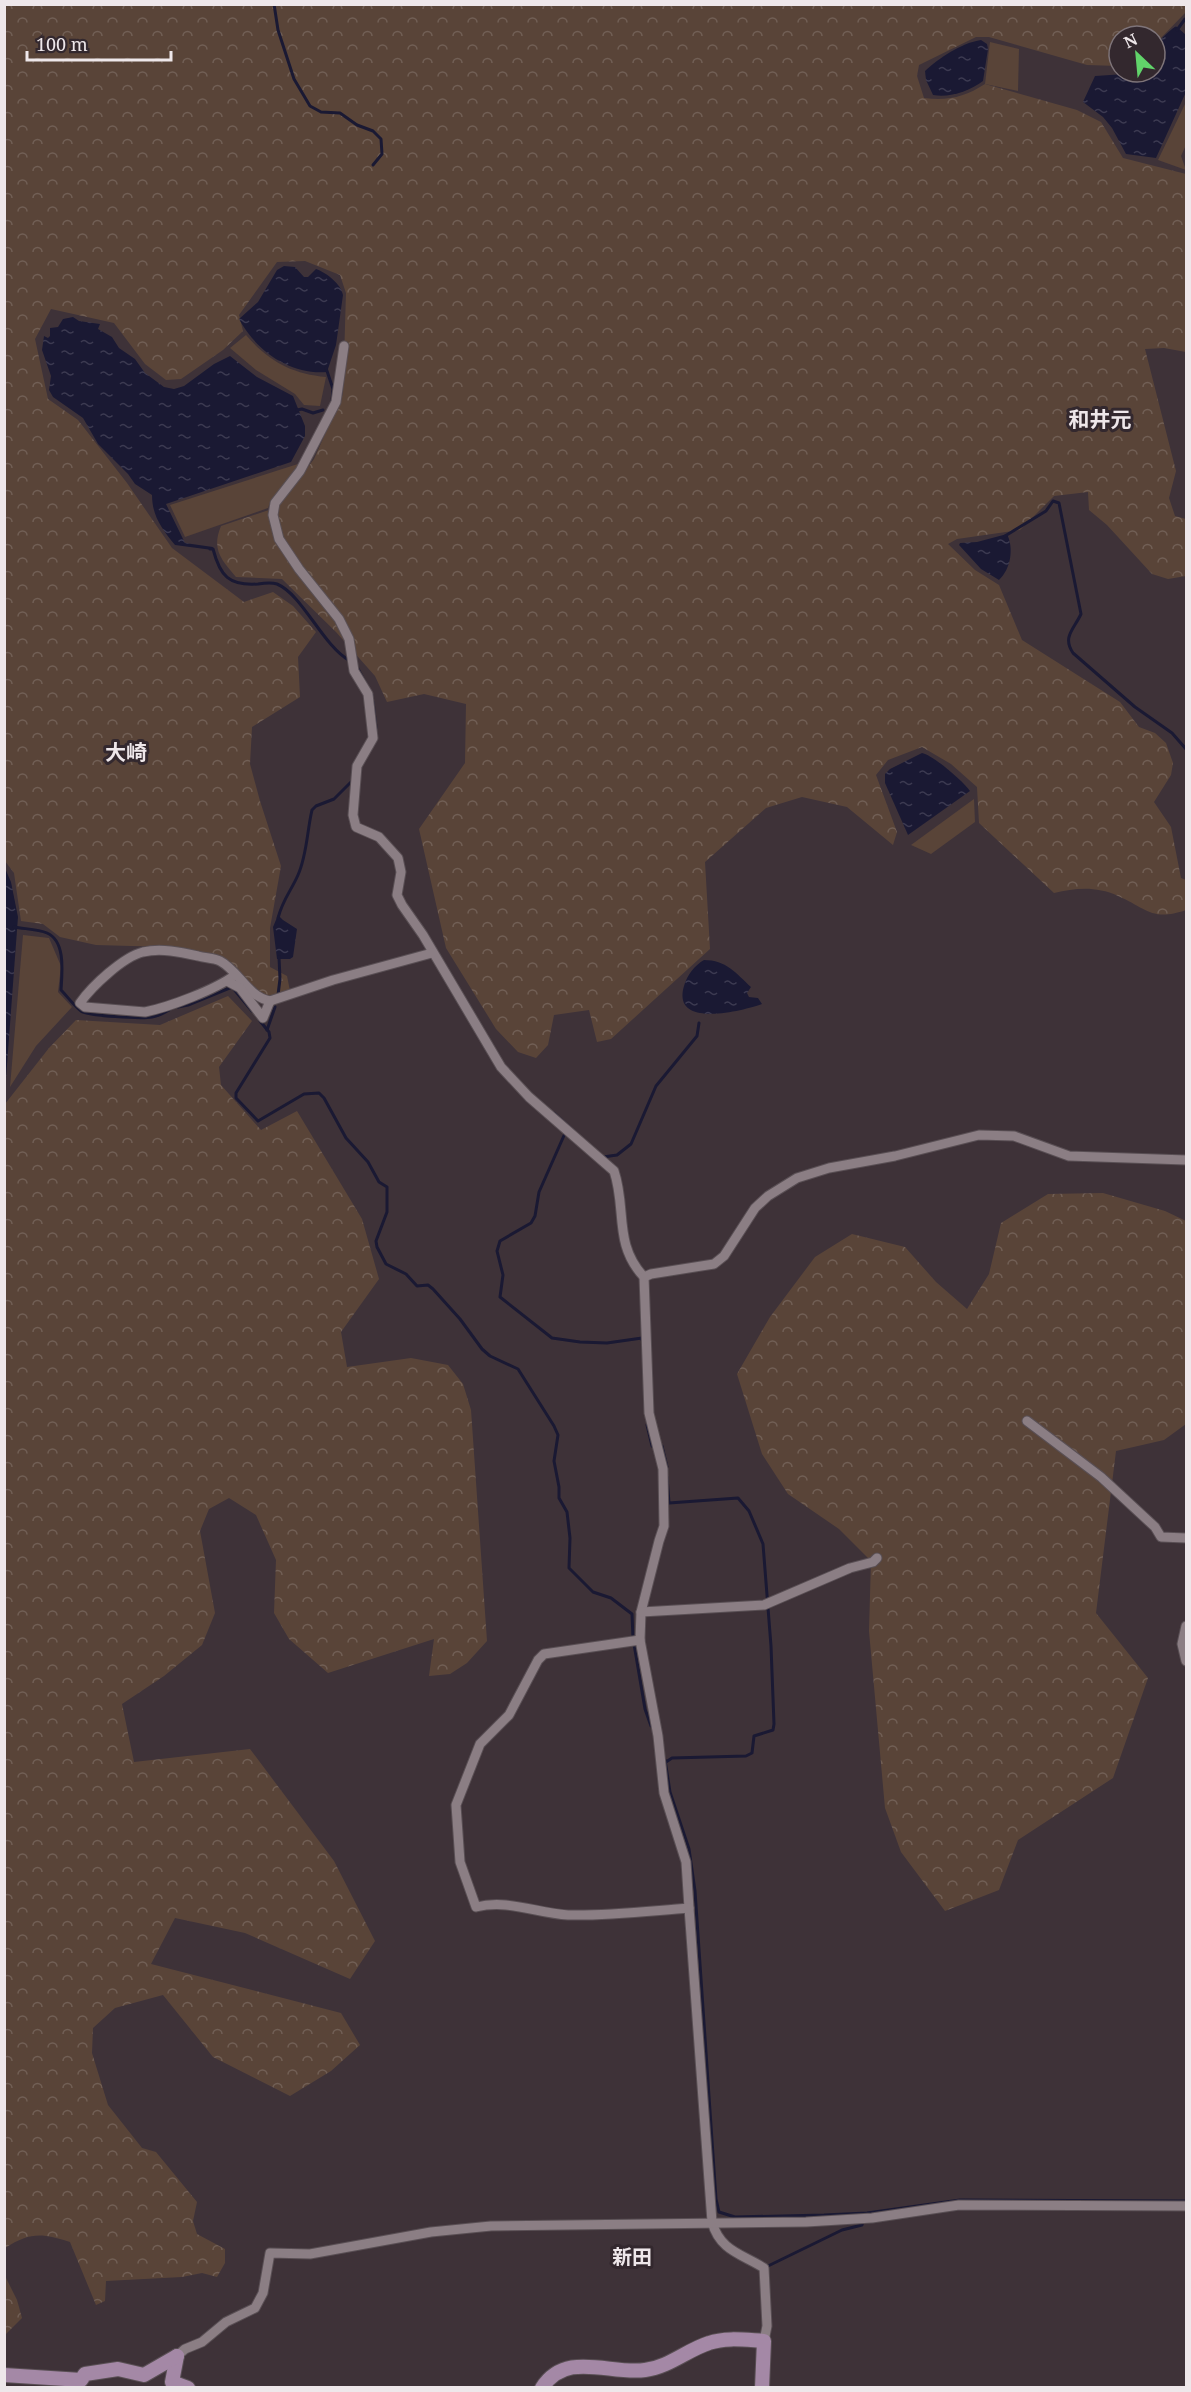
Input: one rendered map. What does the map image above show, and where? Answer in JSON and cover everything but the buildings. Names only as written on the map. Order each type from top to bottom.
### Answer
[{"type":"main road","points":[[542,2388],[556,2372],[572,2366],[647,2370],[660,2367],[716,2340],[764,2341],[762,2388]]},
{"type":"main road","points":[[4,2375],[81,2380],[86,2374],[118,2369],[144,2375],[177,2356]]},
{"type":"main road","points":[[177,2356],[171,2385],[188,2388]]},
{"type":"street","points":[[344,346],[336,402],[300,471],[275,503],[273,515],[279,538],[299,569],[339,619],[349,639],[352,662],[368,694],[374,729],[370,745],[357,766],[354,821],[361,830],[379,837],[398,858],[401,872],[397,895],[501,1067],[529,1097],[566,1126],[583,1145],[614,1171],[622,1235],[634,1266],[644,1278],[649,1413],[663,1469],[664,1526],[658,1541],[636,1641],[658,1736],[664,1793],[686,1862],[712,2222],[714,2231],[727,2247],[764,2268],[766,2326],[764,2341]]},
{"type":"street","points":[[235,975],[195,996],[144,1012],[85,1007],[80,1003],[91,987],[137,954],[145,951],[172,950],[221,962],[262,1000],[270,1001],[333,980],[432,953]]},
{"type":"street","points":[[227,981],[240,988],[263,1018],[270,1001]]},
{"type":"street","points":[[644,1278],[651,1274],[714,1264],[724,1256],[745,1220],[768,1196],[798,1178],[829,1168],[980,1136],[1000,1135],[1014,1136],[1069,1156],[1186,1161]]},
{"type":"street","points":[[1027,1421],[1101,1477],[1155,1527],[1161,1537],[1186,1538]]},
{"type":"street","points":[[641,1612],[767,1604],[850,1568],[873,1562],[877,1558]]},
{"type":"street","points":[[1186,1626],[1182,1644],[1186,1661]]},
{"type":"street","points":[[636,1641],[544,1654],[538,1660],[509,1715],[480,1744],[456,1806],[462,1872],[476,1906],[510,1904],[552,1914],[583,1915],[689,1908]]},
{"type":"street","points":[[177,2356],[185,2349],[202,2342],[226,2322],[255,2308],[263,2293],[270,2253],[310,2254],[431,2232],[491,2226],[844,2220],[959,2205],[1186,2206]]},
{"type":"green space","points":[[5,5],[1186,5],[1186,12],[1167,32],[1167,24],[1107,24],[1107,66],[1087,65],[989,37],[976,37],[919,65],[917,76],[924,98],[956,97],[985,84],[1077,110],[1101,122],[1123,158],[1186,174],[1186,352],[1164,348],[1145,349],[1176,471],[1169,498],[1175,516],[1186,519],[1186,576],[1168,579],[1152,574],[1107,525],[1089,510],[1088,492],[1054,496],[1020,530],[957,539],[948,544],[975,570],[999,585],[1022,640],[1120,702],[1139,727],[1155,733],[1166,743],[1173,763],[1171,775],[1154,802],[1171,827],[1181,878],[1186,880],[1186,910],[1165,915],[1157,914],[1110,893],[1094,889],[1054,893],[979,823],[977,787],[951,764],[922,747],[888,760],[876,775],[897,832],[893,845],[847,807],[802,797],[766,808],[705,862],[710,949],[611,1039],[597,1042],[589,1010],[554,1015],[548,1045],[536,1058],[518,1052],[496,1029],[446,948],[419,829],[465,763],[466,704],[424,694],[387,702],[375,676],[336,632],[282,579],[236,577],[222,560],[218,548],[218,534],[221,526],[278,507],[314,459],[343,394],[346,293],[340,275],[305,261],[277,262],[239,315],[243,331],[223,350],[181,379],[166,380],[145,364],[114,323],[51,309],[35,339],[48,399],[78,420],[127,483],[172,548],[244,602],[273,592],[293,606],[316,632],[298,657],[300,697],[252,727],[250,764],[281,866],[270,928],[270,967],[287,976],[290,991],[264,997],[218,955],[169,947],[96,945],[60,937],[43,924],[21,921],[14,873],[5,861]]},
{"type":"green space","points":[[990,42],[1019,49],[1018,91],[985,84]]},
{"type":"green space","points":[[1186,102],[1186,145],[1181,156],[1186,170],[1158,160]]},
{"type":"green space","points":[[246,335],[263,352],[282,365],[302,373],[326,377],[320,406],[304,405],[295,394],[256,370],[230,348]]},
{"type":"green space","points":[[301,463],[271,500],[268,508],[185,537],[170,505]]},
{"type":"green space","points":[[974,799],[975,822],[931,854],[911,845]]},
{"type":"green space","points":[[23,935],[49,938],[61,966],[58,992],[72,1007],[36,1046],[10,1087]]},
{"type":"green space","points":[[228,996],[252,1021],[219,1067],[221,1085],[261,1130],[297,1111],[362,1219],[379,1279],[341,1332],[347,1367],[411,1358],[448,1365],[463,1384],[471,1410],[487,1641],[467,1663],[450,1674],[429,1676],[434,1639],[328,1673],[289,1639],[274,1613],[276,1560],[256,1515],[229,1498],[209,1509],[200,1531],[215,1613],[202,1645],[164,1676],[122,1704],[134,1762],[250,1749],[334,1861],[375,1941],[350,1979],[245,1933],[175,1918],[151,1964],[341,2013],[360,2045],[331,2071],[290,2096],[213,2057],[163,1995],[115,2008],[93,2028],[92,2053],[108,2105],[142,2148],[156,2152],[197,2202],[193,2221],[197,2234],[225,2249],[225,2263],[217,2277],[202,2273],[182,2277],[106,2281],[105,2301],[96,2305],[70,2242],[36,2236],[22,2239],[5,2248],[5,1104],[49,1048],[76,1020],[160,1025]]},
{"type":"green space","points":[[1103,1193],[1165,1211],[1186,1221],[1186,1424],[1164,1440],[1116,1451],[1096,1613],[1148,1678],[1113,1778],[1018,1840],[999,1890],[945,1911],[901,1852],[885,1808],[869,1631],[871,1561],[839,1529],[788,1494],[762,1454],[737,1374],[770,1317],[815,1257],[852,1234],[905,1247],[936,1282],[967,1309],[989,1274],[1001,1223],[1048,1194]]},
{"type":"green space","points":[[4,2274],[17,2300],[22,2318],[5,2335]]},
{"type":"water","points":[[1176,26],[1186,35],[1186,92],[1156,158],[1126,154],[1112,128],[1103,117],[1083,102],[1095,76],[1107,75],[1107,84],[1167,84],[1167,34]]},
{"type":"water","points":[[981,40],[987,44],[988,49],[983,81],[960,93],[933,95],[926,80],[925,71],[951,52],[966,44]]},
{"type":"water","points":[[284,266],[295,267],[304,277],[308,277],[316,269],[333,279],[342,291],[336,345],[327,372],[300,369],[276,359],[255,341],[239,319],[258,302],[277,270]]},
{"type":"water","points":[[73,317],[79,321],[100,324],[98,329],[112,337],[119,348],[135,359],[145,373],[164,387],[174,389],[184,386],[214,364],[230,356],[257,377],[293,396],[305,426],[305,436],[291,462],[166,504],[185,543],[213,547],[212,550],[175,545],[159,522],[152,503],[152,495],[135,484],[98,444],[83,418],[53,397],[49,390],[51,376],[42,350],[44,336],[48,338],[50,328],[58,327],[63,319]]},
{"type":"water","points":[[1007,534],[1011,552],[1009,564],[999,580],[981,569],[959,545],[960,543],[977,542]]},
{"type":"water","points":[[922,753],[948,769],[970,791],[908,835],[885,783],[885,774],[890,769]]},
{"type":"water","points":[[4,866],[11,882],[18,917],[5,1092]]},
{"type":"water","points":[[278,915],[297,929],[293,957],[290,959],[277,959],[273,927]]},
{"type":"water","points":[[704,960],[719,962],[730,968],[751,987],[747,993],[749,997],[758,998],[762,1004],[726,1013],[711,1014],[688,1008],[683,999],[685,982],[692,971]]},
{"type":"waterway","points":[[274,4],[278,30],[294,79],[310,106],[321,112],[340,113],[357,125],[373,131],[381,139],[382,154],[373,165]]},
{"type":"waterway","points":[[1177,30],[1186,20]]},
{"type":"waterway","points":[[326,368],[333,389],[332,401]]},
{"type":"waterway","points":[[297,410],[302,409],[313,413],[323,410]]},
{"type":"waterway","points":[[1005,536],[1046,511],[1053,501],[1059,503],[1081,614],[1070,633],[1069,642],[1073,653],[1135,707],[1172,733],[1186,749]]},
{"type":"waterway","points":[[210,549],[213,549],[223,572],[233,581],[248,584],[275,583],[286,590],[304,609],[330,644],[350,661]]},
{"type":"waterway","points":[[357,667],[372,695]]},
{"type":"waterway","points":[[373,702],[376,728]]},
{"type":"waterway","points":[[278,918],[301,867],[312,810],[334,799],[352,781]]},
{"type":"waterway","points":[[14,927],[47,933],[53,937],[62,958],[61,990],[81,1011],[104,1016],[146,1018],[169,1010]]},
{"type":"waterway","points":[[278,995],[279,957]]},
{"type":"waterway","points":[[178,1007],[232,987],[252,1011]]},
{"type":"waterway","points":[[267,1030],[275,1007]]},
{"type":"waterway","points":[[260,1021],[269,1032],[270,1038],[236,1093],[236,1098],[258,1121],[304,1094],[319,1093],[324,1098],[346,1138],[368,1162],[379,1182],[387,1187],[387,1212],[376,1241],[386,1264],[406,1274],[417,1286],[428,1285],[460,1319],[482,1349],[490,1356],[518,1369],[554,1426],[558,1435],[554,1461],[559,1498],[567,1512],[570,1538],[569,1568],[593,1592],[611,1598],[632,1614],[633,1638]]},
{"type":"waterway","points":[[603,1157],[617,1155],[631,1144],[656,1086],[697,1036],[699,1023]]},
{"type":"waterway","points":[[554,1113],[574,1131]]},
{"type":"waterway","points":[[566,1131],[539,1192],[535,1216],[531,1223],[500,1241],[497,1251],[503,1275],[500,1297],[552,1338],[607,1343],[642,1338],[642,1340]]},
{"type":"waterway","points":[[647,1425],[652,1446]]},
{"type":"waterway","points":[[662,1446],[667,1467]]},
{"type":"waterway","points":[[666,1762],[672,1758],[746,1756],[752,1753],[754,1736],[773,1730],[774,1724],[763,1544],[749,1511],[738,1498],[669,1503],[667,1477]]},
{"type":"waterway","points":[[634,1644],[645,1709],[651,1726]]},
{"type":"waterway","points":[[665,1760],[670,1792],[689,1849],[695,1891],[716,2199],[719,2212],[735,2217],[867,2213],[960,2200],[1186,2201]]},
{"type":"waterway","points":[[768,2266],[842,2230],[862,2225],[863,2221]]},
{"type":"district","name":"和井元","points":[[1100,420]]},
{"type":"district","name":"大崎","points":[[126,753]]},
{"type":"district","name":"新田","points":[[632,2257]]}]
